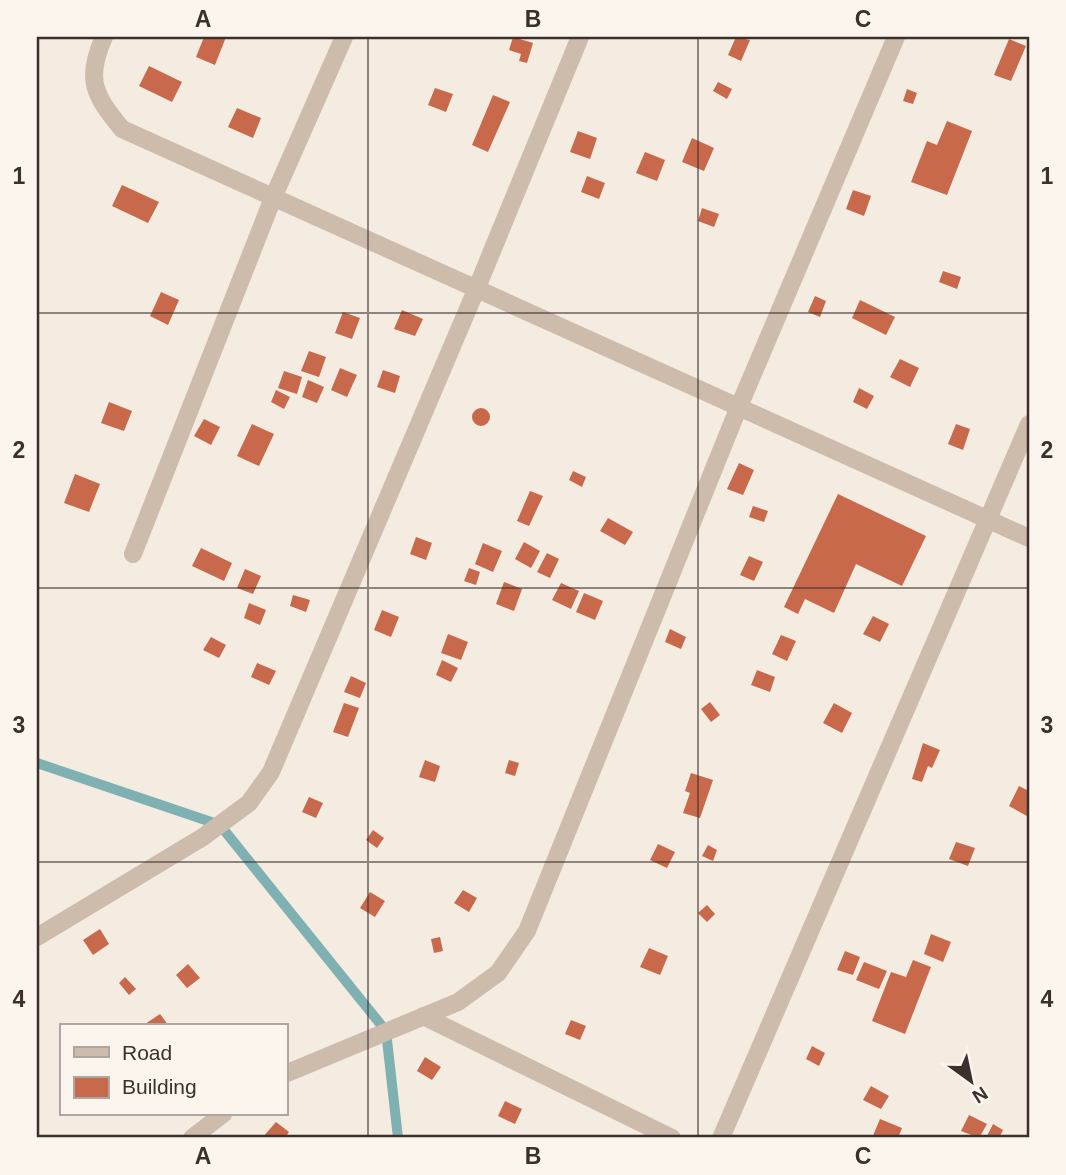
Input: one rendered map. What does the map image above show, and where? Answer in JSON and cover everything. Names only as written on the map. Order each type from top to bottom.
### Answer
[{"type":"street","points":[[104,37],[95,57],[93,85],[102,104],[122,128],[738,409],[1029,538]]},
{"type":"street","points":[[133,554],[273,198],[344,37]]},
{"type":"street","points":[[37,937],[203,837],[249,803],[264,782],[476,290],[580,37]]},
{"type":"street","points":[[287,1073],[458,1002],[498,973],[527,931],[738,409],[896,37]]},
{"type":"street","points":[[721,1138],[1029,424]]},
{"type":"street","points":[[423,1016],[672,1138]]},
{"type":"street","points":[[192,1138],[220,1116]]},
{"type":"building","points":[[204,37],[226,37],[215,65],[196,57]]},
{"type":"building","points":[[513,37],[533,43],[527,63],[519,61],[521,54],[509,50]]},
{"type":"building","points":[[736,37],[750,40],[741,61],[728,55]]},
{"type":"building","points":[[1009,39],[1026,46],[1011,81],[994,75]]},
{"type":"building","points":[[149,66],[182,82],[172,102],[139,86]]},
{"type":"building","points":[[718,82],[732,89],[727,99],[713,91]]},
{"type":"building","points":[[435,88],[453,94],[446,112],[428,105]]},
{"type":"building","points":[[907,89],[917,93],[913,104],[903,101]]},
{"type":"building","points":[[493,95],[510,102],[488,152],[472,145]]},
{"type":"building","points":[[237,108],[261,118],[253,138],[228,127]]},
{"type":"building","points":[[947,121],[972,131],[947,195],[911,182],[927,141],[937,145]]},
{"type":"building","points":[[578,131],[597,138],[590,159],[570,152]]},
{"type":"building","points":[[692,138],[714,148],[704,171],[682,162]]},
{"type":"building","points":[[645,152],[665,160],[657,181],[636,173]]},
{"type":"building","points":[[587,176],[605,183],[599,199],[581,192]]},
{"type":"building","points":[[122,185],[159,202],[148,223],[112,206]]},
{"type":"building","points":[[853,190],[871,196],[864,216],[846,209]]},
{"type":"building","points":[[702,208],[719,214],[714,227],[698,221]]},
{"type":"building","points":[[943,271],[961,277],[957,289],[939,282]]},
{"type":"building","points":[[161,292],[179,300],[168,325],[150,316]]},
{"type":"building","points":[[815,296],[826,301],[820,317],[808,312]]},
{"type":"building","points":[[860,300],[895,317],[886,335],[852,318]]},
{"type":"building","points":[[402,310],[423,319],[415,336],[394,329]]},
{"type":"building","points":[[343,312],[360,318],[352,339],[335,333]]},
{"type":"building","points":[[309,351],[326,357],[319,377],[301,371]]},
{"type":"building","points":[[900,359],[919,368],[910,387],[890,377]]},
{"type":"building","points":[[340,368],[357,375],[347,397],[331,390]]},
{"type":"building","points":[[383,370],[400,376],[395,393],[377,387]]},
{"type":"building","points":[[284,371],[302,377],[297,394],[278,388]]},
{"type":"building","points":[[308,380],[324,387],[317,403],[302,397]]},
{"type":"building","points":[[859,388],[874,396],[867,409],[853,402]]},
{"type":"building","points":[[276,390],[290,397],[284,409],[271,402]]},
{"type":"building","points":[[109,402],[132,411],[124,431],[101,423]]},
{"type":"building","points":[[481,408],[489,413],[490,417],[485,425],[481,426],[473,421],[472,417],[477,409]]},
{"type":"building","points":[[204,419],[220,427],[211,445],[194,436]]},
{"type":"building","points":[[252,424],[274,434],[259,466],[237,456]]},
{"type":"building","points":[[956,424],[970,429],[963,450],[948,444]]},
{"type":"building","points":[[739,463],[754,470],[743,495],[727,489]]},
{"type":"building","points":[[573,471],[586,477],[582,487],[569,480]]},
{"type":"building","points":[[75,474],[100,484],[89,512],[64,503]]},
{"type":"building","points":[[530,491],[543,496],[529,526],[517,521]]},
{"type":"building","points":[[838,494],[926,536],[902,586],[856,564],[834,613],[805,599],[798,614],[784,607]]},
{"type":"building","points":[[753,506],[768,511],[764,522],[749,517]]},
{"type":"building","points":[[608,518],[633,532],[625,545],[600,531]]},
{"type":"building","points":[[416,537],[432,543],[426,560],[410,554]]},
{"type":"building","points":[[524,542],[540,551],[531,568],[515,559]]},
{"type":"building","points":[[483,543],[502,551],[493,572],[475,564]]},
{"type":"building","points":[[201,548],[232,563],[224,581],[192,566]]},
{"type":"building","points":[[547,553],[559,559],[550,578],[537,572]]},
{"type":"building","points":[[749,556],[763,562],[754,581],[740,575]]},
{"type":"building","points":[[469,568],[480,572],[476,585],[464,581]]},
{"type":"building","points":[[245,569],[261,576],[253,594],[237,588]]},
{"type":"building","points":[[504,582],[522,589],[514,611],[496,604]]},
{"type":"building","points":[[561,583],[579,591],[571,609],[552,600]]},
{"type":"building","points":[[584,593],[603,601],[595,620],[576,612]]},
{"type":"building","points":[[293,595],[310,600],[306,612],[290,606]]},
{"type":"building","points":[[249,603],[266,610],[260,625],[244,618]]},
{"type":"building","points":[[382,610],[399,617],[391,637],[374,630]]},
{"type":"building","points":[[873,616],[889,624],[880,642],[863,634]]},
{"type":"building","points":[[670,629],[686,637],[681,649],[665,642]]},
{"type":"building","points":[[448,634],[468,642],[461,660],[441,653]]},
{"type":"building","points":[[781,635],[796,641],[787,661],[772,654]]},
{"type":"building","points":[[211,637],[226,645],[219,658],[203,650]]},
{"type":"building","points":[[442,660],[458,668],[451,682],[436,675]]},
{"type":"building","points":[[257,663],[276,671],[269,685],[251,677]]},
{"type":"building","points":[[757,670],[775,677],[770,692],[751,685]]},
{"type":"building","points":[[351,676],[366,683],[360,698],[344,692]]},
{"type":"building","points":[[710,702],[720,715],[711,722],[701,709]]},
{"type":"building","points":[[344,703],[359,708],[348,737],[333,732]]},
{"type":"building","points":[[834,703],[852,713],[842,733],[823,723]]},
{"type":"building","points":[[923,743],[940,750],[932,768],[928,766],[922,782],[912,779]]},
{"type":"building","points":[[425,760],[440,766],[435,782],[419,777]]},
{"type":"building","points":[[509,760],[519,763],[515,776],[505,773]]},
{"type":"building","points":[[691,773],[713,780],[700,818],[683,813],[690,793],[685,791]]},
{"type":"building","points":[[1019,786],[1029,791],[1027,816],[1009,806]]},
{"type":"building","points":[[309,797],[323,803],[316,818],[302,812]]},
{"type":"building","points":[[373,830],[384,838],[377,848],[366,840]]},
{"type":"building","points":[[956,842],[975,848],[968,866],[949,859]]},
{"type":"building","points":[[658,844],[675,852],[667,868],[650,860]]},
{"type":"building","points":[[708,845],[717,850],[713,861],[702,856]]},
{"type":"building","points":[[463,890],[477,898],[469,912],[454,903]]},
{"type":"building","points":[[370,892],[385,901],[375,917],[360,908]]},
{"type":"building","points":[[707,905],[715,914],[707,922],[698,913]]},
{"type":"building","points":[[100,929],[109,944],[93,955],[83,940]]},
{"type":"building","points":[[931,934],[951,942],[943,962],[924,954]]},
{"type":"building","points":[[440,937],[443,951],[434,953],[431,939]]},
{"type":"building","points":[[649,948],[668,956],[660,975],[640,967]]},
{"type":"building","points":[[845,951],[860,957],[853,975],[837,970]]},
{"type":"building","points":[[913,960],[931,967],[905,1034],[872,1021],[891,972],[906,977]]},
{"type":"building","points":[[864,962],[887,971],[879,989],[856,980]]},
{"type":"building","points":[[188,964],[200,978],[187,988],[176,975]]},
{"type":"building","points":[[125,977],[136,989],[129,995],[119,983]]},
{"type":"building","points":[[160,1014],[168,1024],[145,1024]]},
{"type":"building","points":[[571,1020],[586,1026],[580,1040],[565,1034]]},
{"type":"building","points":[[812,1046],[825,1053],[819,1066],[806,1059]]},
{"type":"building","points":[[425,1057],[441,1067],[432,1080],[417,1071]]},
{"type":"building","points":[[871,1086],[889,1096],[881,1109],[863,1100]]},
{"type":"building","points":[[505,1101],[522,1109],[515,1124],[498,1116]]},
{"type":"building","points":[[969,1115],[987,1124],[979,1138],[961,1131]]},
{"type":"building","points":[[880,1119],[902,1128],[898,1138],[872,1138]]},
{"type":"building","points":[[276,1122],[289,1132],[285,1138],[262,1138]]},
{"type":"building","points":[[993,1124],[1003,1130],[999,1138],[986,1138]]},
{"type":"waterway","points":[[37,763],[220,825],[386,1031],[398,1138]]}]
